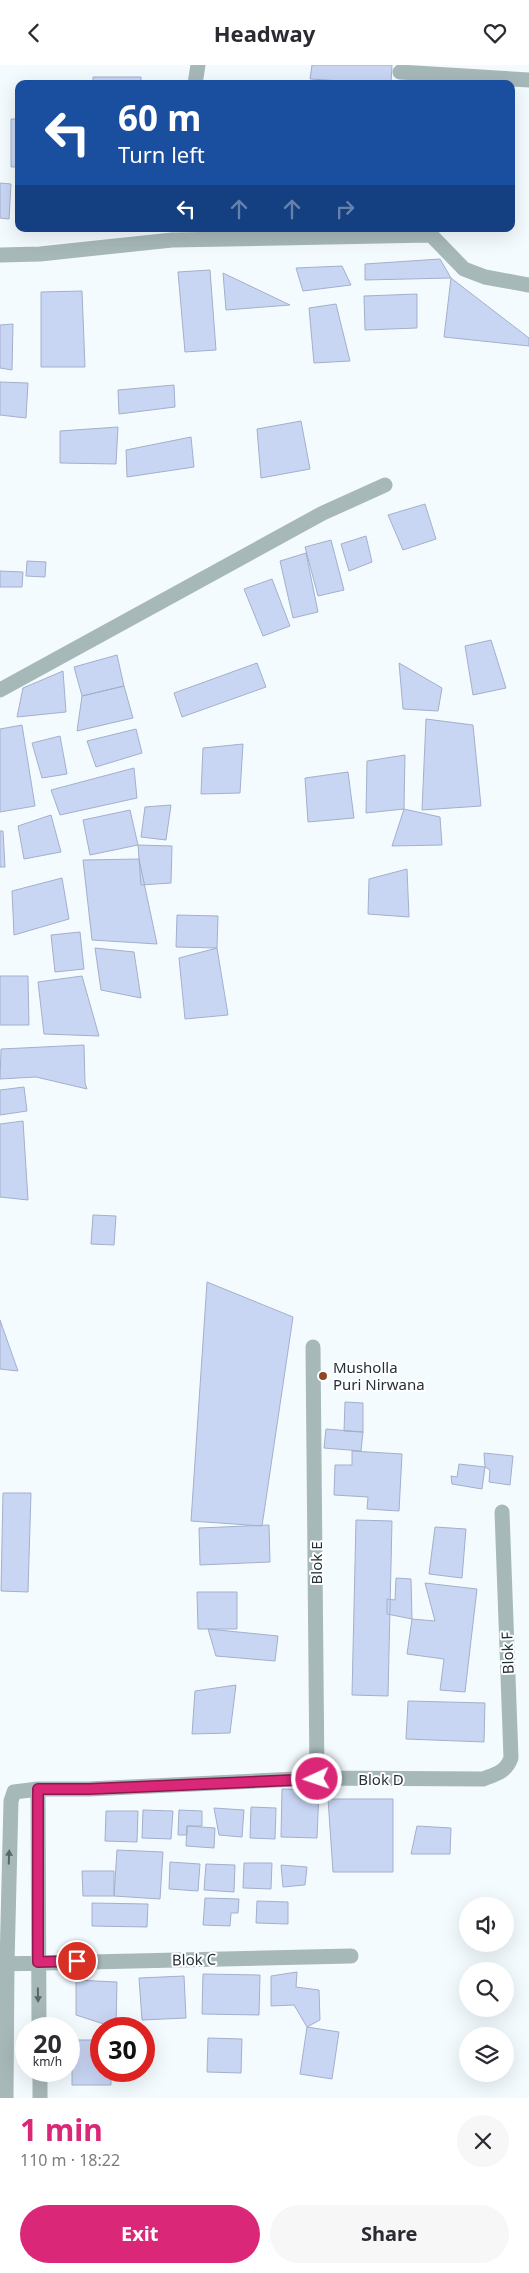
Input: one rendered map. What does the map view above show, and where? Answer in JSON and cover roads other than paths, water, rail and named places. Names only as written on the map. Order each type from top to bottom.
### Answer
[{"type":"street","points":[[196,80],[198,65]]},
{"type":"street","points":[[401,74],[529,80]]},
{"type":"street","points":[[0,255],[40,255],[173,234],[430,232],[464,269],[485,277],[529,285]]},
{"type":"street","points":[[0,690],[323,513],[385,485]]},
{"type":"street","name":"Blok E","points":[[313,1347],[317,1779]]},
{"type":"street","name":"Blok F","points":[[483,1779],[498,1774],[508,1767],[510,1758],[502,1512]]},
{"type":"street","name":"Blok D","points":[[3,1964],[11,1799],[17,1790],[89,1789],[317,1779],[483,1779]]},
{"type":"street","points":[[38,1789],[39,2017]]},
{"type":"street","name":"Blok C","points":[[3,1964],[351,1956]]},
{"type":"street","points":[[3,1964],[6,2098]]},
{"type":"street","points":[[40,2082],[40,2098]]},
{"type":"place","name":"Musholla Puri Nirwana","points":[[323,1376]]}]
